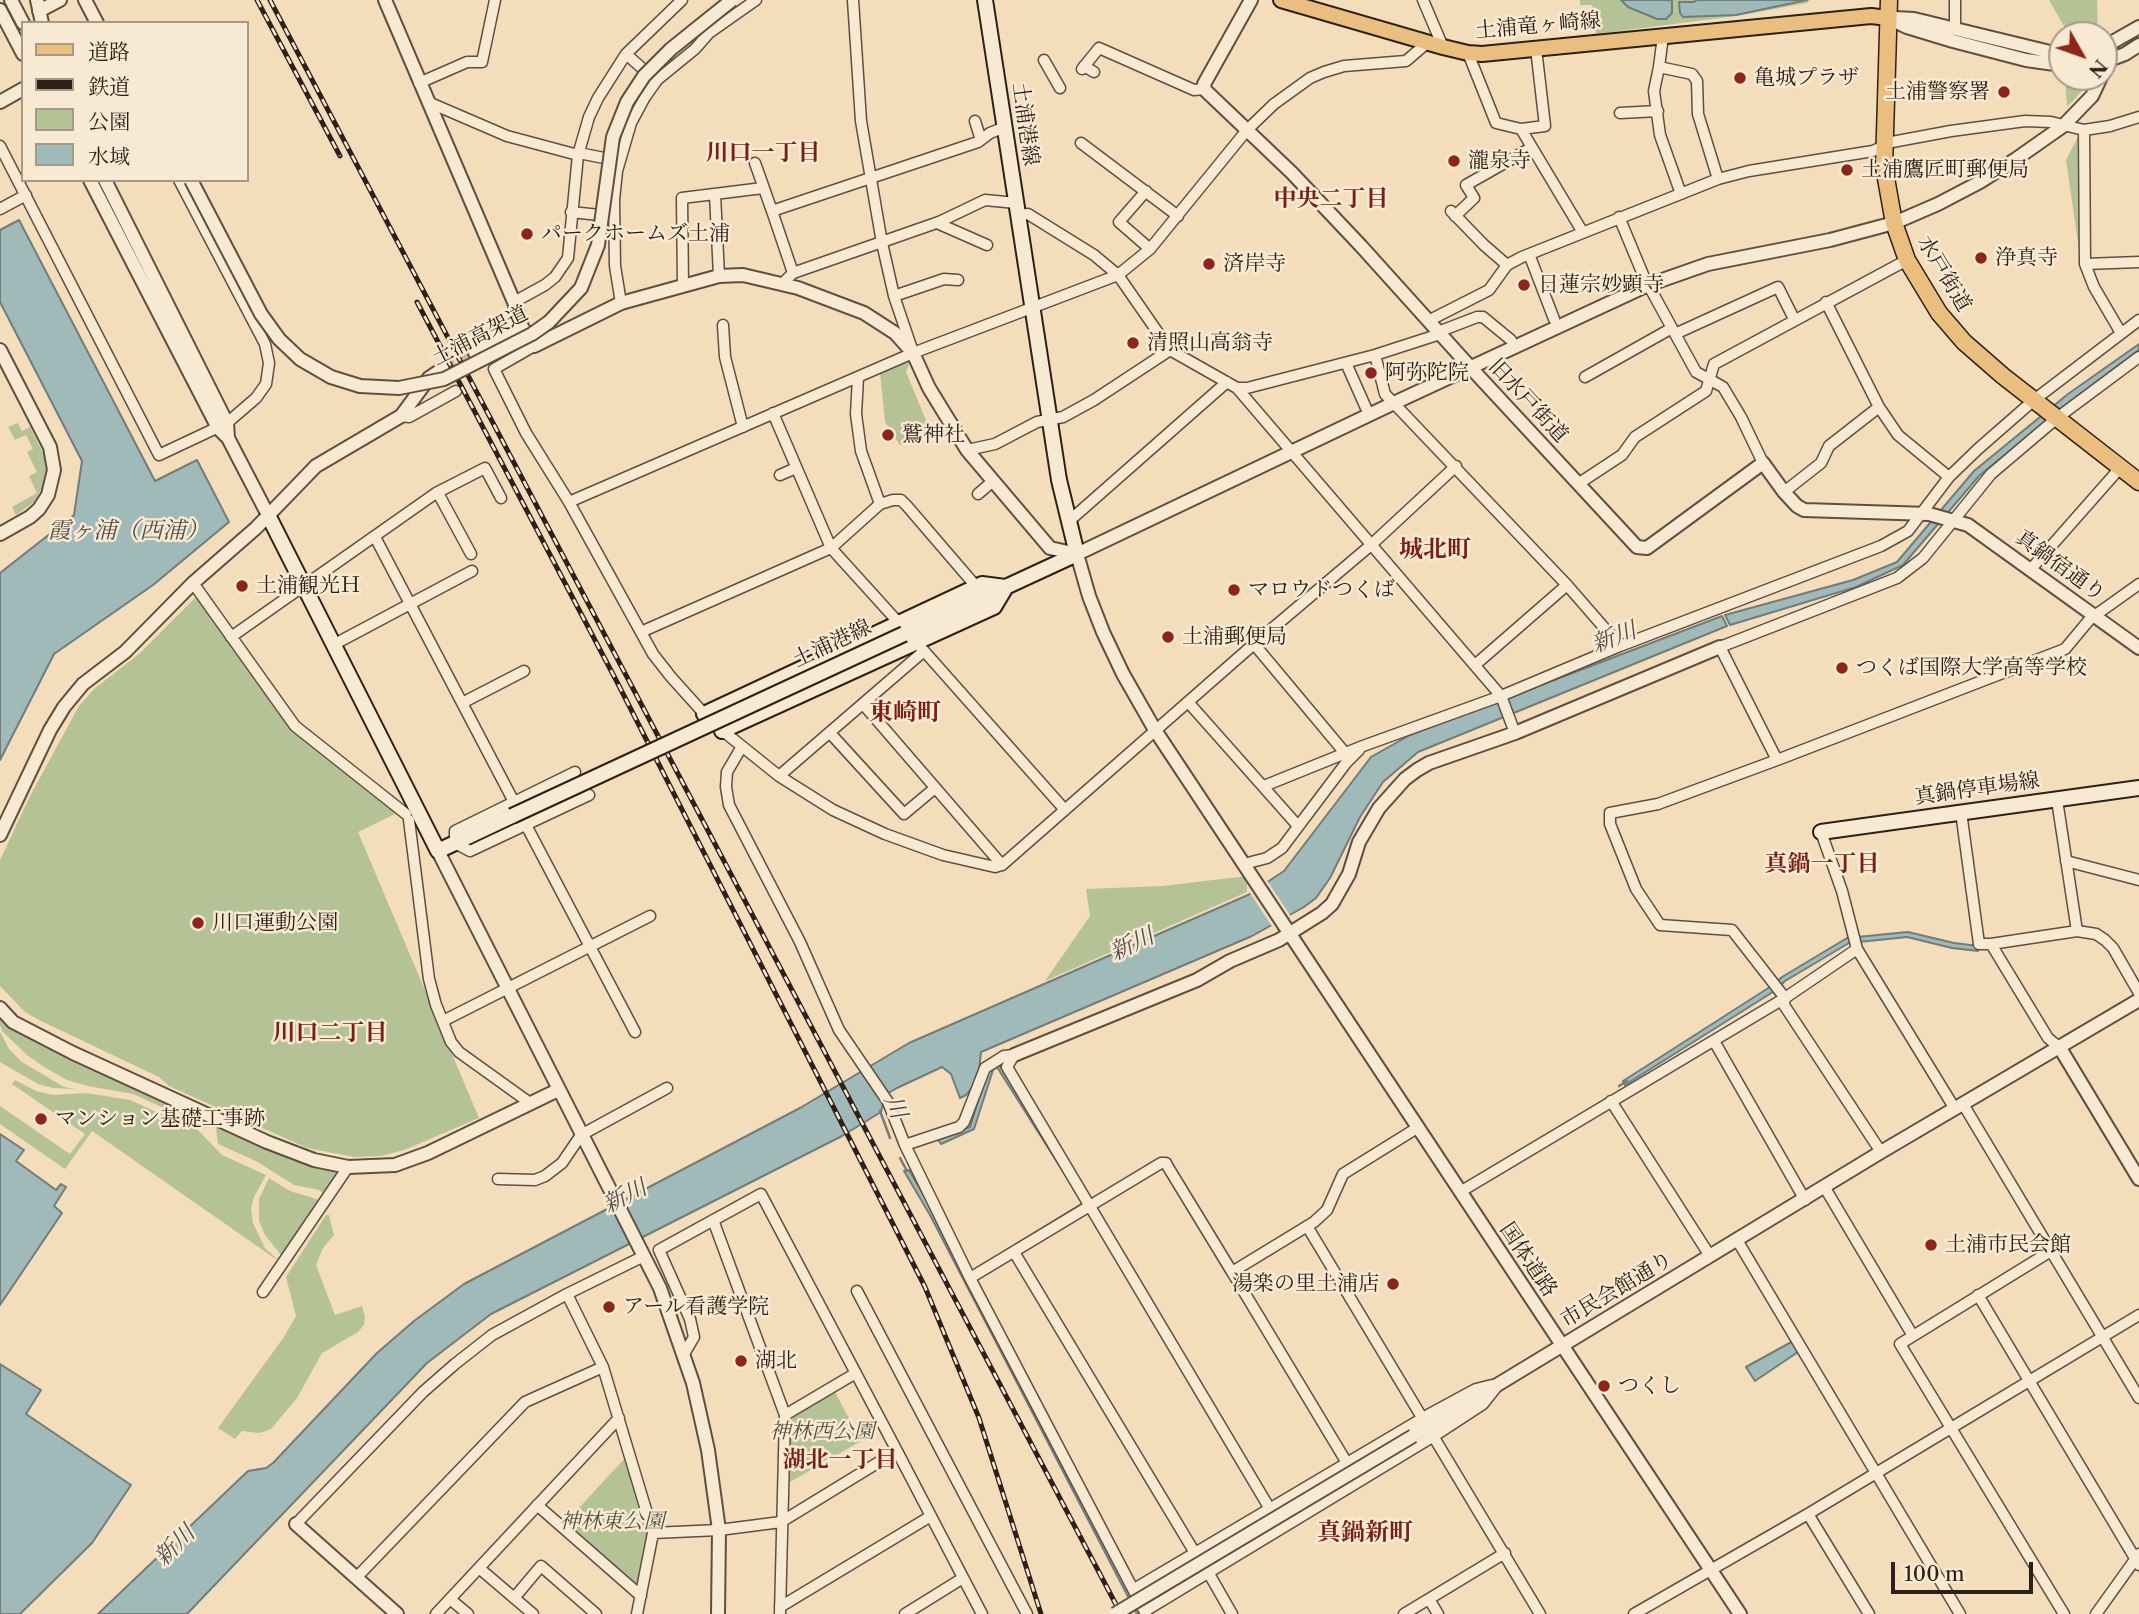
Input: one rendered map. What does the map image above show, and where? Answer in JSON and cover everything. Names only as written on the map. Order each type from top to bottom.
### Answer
[{"type":"highway","name":"水戸街道","points":[[1889,0],[1883,146],[1887,191],[1894,223],[1907,260],[1925,292],[1951,327],[1985,361],[2139,482]]},
{"type":"main road","name":"土浦港線","points":[[438,851],[513,809],[901,628],[1006,587],[1077,554],[1068,523],[1049,419],[985,0]]},
{"type":"main road","name":"土浦竜ヶ崎線","points":[[1281,0],[1427,43],[1468,53],[1490,54],[1803,22],[1871,16],[1888,18]]},
{"type":"main road","points":[[268,515],[438,851]]},
{"type":"main road","points":[[722,731],[921,647],[994,607],[1006,587]]},
{"type":"main road","points":[[704,714],[901,628]]},
{"type":"main road","name":"真鍋停車場線","points":[[1821,832],[2139,788]]},
{"type":"street","points":[[11,0],[22,21]]},
{"type":"street","points":[[39,11],[60,0]]},
{"type":"street","points":[[85,0],[96,21]]},
{"type":"street","points":[[384,0],[514,302],[522,327],[534,346]]},
{"type":"street","points":[[419,83],[467,62],[482,62],[495,0]]},
{"type":"street","points":[[514,302],[545,285],[561,270],[568,258],[579,154],[589,117],[611,75],[626,54],[682,0]]},
{"type":"street","name":"土浦高架道","points":[[192,182],[261,314],[279,339],[300,359],[331,376],[360,386],[400,388],[444,379],[549,323],[580,288],[598,245],[613,137],[627,102],[644,76],[671,49],[732,0]]},
{"type":"street","points":[[621,303],[615,266],[617,171],[631,123],[657,80],[695,49],[709,33],[756,0]]},
{"type":"street","points":[[853,0],[861,121],[882,243],[894,296],[913,353],[929,388],[967,450],[1050,548],[1077,554],[1648,285],[1707,264],[1830,240],[1894,223],[1980,182],[2017,159],[2063,126],[2094,91]]},
{"type":"street","points":[[1423,0],[1443,47]]},
{"type":"street","points":[[1955,0],[1955,29]]},
{"type":"street","points":[[1087,69],[1099,48],[1194,90],[1204,89],[1204,84],[1248,1]]},
{"type":"street","points":[[0,10],[21,50]]},
{"type":"street","points":[[1888,18],[1914,19],[2048,52]]},
{"type":"street","points":[[1888,18],[1952,41],[2048,63]]},
{"type":"street","points":[[2118,39],[2139,27]]},
{"type":"street","points":[[1663,36],[1654,91],[1662,142],[1681,194]]},
{"type":"street","points":[[569,502],[913,353],[1118,275],[1150,249],[1247,130],[1274,104],[1310,78],[1344,66],[1406,61],[1427,43]]},
{"type":"street","points":[[2118,57],[2139,45]]},
{"type":"street","points":[[1468,53],[1496,123],[1521,129],[1545,126],[1538,57]]},
{"type":"street","points":[[626,54],[657,80]]},
{"type":"street","points":[[1044,60],[1060,88]]},
{"type":"street","points":[[1659,67],[1692,74],[1695,78],[1698,114],[1718,179]]},
{"type":"street","name":"旧水戸街道","points":[[1204,89],[1344,228],[1637,547],[1645,549],[1763,463]]},
{"type":"street","points":[[0,102],[21,90]]},
{"type":"street","points":[[428,102],[507,135],[579,154],[621,161]]},
{"type":"street","points":[[1620,113],[1658,111]]},
{"type":"street","points":[[1428,321],[1489,290],[1507,265],[1528,254],[1718,179],[1749,171],[1874,151],[1883,146],[1951,131],[2025,121],[2051,122],[2084,130],[2139,117]]},
{"type":"street","points":[[975,121],[981,140]]},
{"type":"street","points":[[772,211],[981,140],[1005,127]]},
{"type":"street","points":[[1521,129],[1582,231]]},
{"type":"street","points":[[2084,130],[2085,264],[2094,287],[2121,333]]},
{"type":"street","points":[[1081,143],[1178,216]]},
{"type":"street","points":[[0,146],[159,455],[223,426],[256,398],[266,384],[270,363],[265,344],[181,182]]},
{"type":"street","points":[[1507,265],[1453,214],[1474,198],[1466,185],[1531,148]]},
{"type":"street","points":[[755,163],[772,211],[788,278]]},
{"type":"street","points":[[91,182],[223,426]]},
{"type":"street","points":[[106,182],[228,438],[268,515]]},
{"type":"street","points":[[683,285],[682,198],[764,188]]},
{"type":"street","points":[[1146,191],[1119,222],[1150,249]]},
{"type":"street","points":[[715,194],[719,275]]},
{"type":"street","points":[[0,209],[26,195]]},
{"type":"street","points":[[788,278],[937,223],[985,200],[1028,214],[1094,255],[1118,275],[1170,349],[1237,388],[1501,696],[1513,727]]},
{"type":"street","points":[[571,212],[615,216]]},
{"type":"street","points":[[1619,217],[1629,248],[1696,372],[1723,387],[1763,463],[1797,506],[1804,510],[1926,514],[1952,519]]},
{"type":"street","points":[[937,223],[987,245]]},
{"type":"street","points":[[1528,254],[1554,319]]},
{"type":"street","points":[[1578,484],[1622,455],[1635,437],[1706,391],[1714,364],[1907,260]]},
{"type":"street","points":[[2085,264],[2139,262]]},
{"type":"street","points":[[913,353],[895,333],[864,313],[788,278],[719,275],[621,303],[494,369],[526,433],[569,502],[641,632],[671,677],[704,714],[741,748],[833,810],[886,834],[943,855],[995,867],[1002,865],[1371,545],[1456,466]]},
{"type":"street","points":[[894,296],[944,279],[958,280]]},
{"type":"street","points":[[1585,377],[1674,331],[1778,287],[1794,319]]},
{"type":"street","points":[[1826,302],[1880,407],[1898,435],[1949,477]]},
{"type":"street","points":[[1237,388],[1247,388],[1375,355],[1477,317],[1483,317],[1511,340]]},
{"type":"street","points":[[1264,786],[1881,546],[1908,531],[1926,514],[1949,477],[2036,401],[2139,320]]},
{"type":"street","points":[[723,326],[725,358],[743,427]]},
{"type":"street","points":[[475,353],[522,327]]},
{"type":"street","points":[[967,450],[995,444],[1023,428],[1063,417],[1094,400],[1170,349]]},
{"type":"street","points":[[0,350],[50,447],[54,470],[48,495],[39,509],[0,534]]},
{"type":"street","points":[[1375,355],[1385,394],[1567,585],[1620,646]]},
{"type":"street","points":[[905,1145],[959,1127],[964,1122],[985,1068],[1004,1056],[1014,1055],[1185,985],[1332,904],[1349,874],[1367,826],[1392,792],[1405,779],[1429,763],[1513,727],[1897,578],[1923,558],[1991,474],[2056,417],[2139,357]]},
{"type":"street","points":[[1346,363],[1366,408]]},
{"type":"street","points":[[0,835],[50,730],[83,684],[125,652],[193,583],[268,515],[300,479],[326,458],[401,416],[429,378],[444,368]]},
{"type":"street","points":[[858,377],[856,415],[861,451],[880,504]]},
{"type":"street","points":[[1068,523],[1227,382]]},
{"type":"street","points":[[401,416],[409,417],[456,391]]},
{"type":"street","points":[[1784,492],[1821,463],[1829,446],[1880,407]]},
{"type":"street","points":[[773,413],[831,548],[901,628]]},
{"type":"street","points":[[2031,569],[2120,467]]},
{"type":"street","points":[[232,637],[438,493],[485,468],[501,498]]},
{"type":"street","points":[[779,475],[796,468]]},
{"type":"street","points":[[978,494],[993,481]]},
{"type":"street","points":[[438,493],[471,554]]},
{"type":"street","points":[[641,632],[831,548],[880,504],[901,500],[974,584]]},
{"type":"street","name":"真鍋宿通り","points":[[1952,519],[1983,534],[2139,648]]},
{"type":"street","points":[[375,537],[462,703],[513,809],[575,772]]},
{"type":"street","name":"国体道路","points":[[1077,554],[1103,632],[1155,730],[1740,1614]]},
{"type":"street","points":[[332,645],[472,571]]},
{"type":"street","points":[[193,583],[295,726],[408,817],[429,979],[451,1042],[459,1052],[530,1103]]},
{"type":"street","points":[[1881,1152],[1784,1005],[1785,998],[1731,930],[1660,925],[1636,889],[1610,824],[1610,813],[1658,804],[2065,649],[2090,619],[2139,583]]},
{"type":"street","points":[[1475,666],[1567,585]]},
{"type":"street","points":[[1254,644],[1345,753]]},
{"type":"street","points":[[779,776],[863,704],[921,647],[1065,810]]},
{"type":"street","points":[[1720,647],[1777,760]]},
{"type":"street","points":[[462,703],[524,671]]},
{"type":"street","points":[[1188,702],[1298,826]]},
{"type":"street","points":[[863,704],[1002,865]]},
{"type":"street","points":[[830,733],[904,814],[935,788]]},
{"type":"street","points":[[1244,864],[1274,855],[1346,763],[1363,746]]},
{"type":"street","points":[[741,748],[727,772],[729,805],[800,942],[834,1021],[888,1102],[905,1145],[970,1278],[1146,1613],[1428,1427]]},
{"type":"street","points":[[455,843],[470,851],[589,795]]},
{"type":"street","points":[[2057,800],[2077,932]]},
{"type":"street","points":[[1961,812],[1979,944],[2077,932],[2096,934],[2113,948],[2139,993]]},
{"type":"street","points":[[526,825],[635,1032]]},
{"type":"street","points":[[1821,832],[1842,891],[1857,949],[2051,1251],[2139,1398]]},
{"type":"street","points":[[438,851],[642,1252],[660,1289],[684,1354],[708,1450],[719,1530],[718,1614]]},
{"type":"street","points":[[2066,861],[2139,880]]},
{"type":"street","points":[[443,1021],[650,916]]},
{"type":"street","points":[[1992,944],[2048,1038],[2060,1048],[2139,1180]]},
{"type":"street","points":[[1460,1192],[1785,998],[1857,949]]},
{"type":"street","name":"市民会館通り","points":[[1115,1614],[1881,1152],[2139,1000]]},
{"type":"street","points":[[0,1008],[13,1022],[73,1053],[267,1142],[314,1160],[369,1172],[428,1153],[558,1090]]},
{"type":"street","points":[[1714,1041],[1805,1199]]},
{"type":"street","points":[[1014,1055],[1007,1067],[1270,1509]]},
{"type":"street","points":[[498,1179],[535,1180],[545,1176],[562,1163],[582,1135],[667,1087]]},
{"type":"street","points":[[1611,1101],[1710,1256]]},
{"type":"street","points":[[1232,1272],[1307,1226],[1327,1210],[1343,1174],[1417,1128]]},
{"type":"street","points":[[970,1278],[1161,1163],[1166,1163],[1347,1464]]},
{"type":"street","points":[[263,1292],[348,1167]]},
{"type":"street","points":[[1825,1188],[1913,1336]]},
{"type":"street","points":[[684,1354],[694,1338],[690,1319],[659,1250],[761,1194],[982,1614]]},
{"type":"street","points":[[713,1220],[785,1415],[780,1611]]},
{"type":"street","points":[[1307,1226],[1540,1614]]},
{"type":"street","points":[[1737,1240],[1961,1614]]},
{"type":"street","points":[[2051,1251],[1900,1344],[2064,1614]]},
{"type":"street","points":[[397,1614],[296,1524],[423,1392],[454,1364],[492,1335],[642,1252]]},
{"type":"street","points":[[1014,1252],[1195,1553]]},
{"type":"street","points":[[857,1291],[1027,1614]]},
{"type":"street","points":[[567,1294],[603,1367],[653,1533],[637,1614]]},
{"type":"street","points":[[1978,1295],[2138,1559],[2096,1614]]},
{"type":"street","points":[[1634,1614],[1808,1514],[2139,1315]]},
{"type":"street","points":[[356,1578],[525,1402],[603,1367]]},
{"type":"street","points":[[785,1415],[856,1373]]},
{"type":"street","points":[[436,1614],[619,1418]]},
{"type":"street","points":[[1134,1589],[1347,1464],[1428,1427]]},
{"type":"street","points":[[653,1533],[719,1530],[781,1522],[897,1451]]},
{"type":"street","points":[[537,1505],[640,1596]]},
{"type":"street","points":[[1808,1514],[1869,1614]]},
{"type":"street","points":[[780,1611],[931,1516]]},
{"type":"street","points":[[1404,1614],[1505,1553]]},
{"type":"street","points":[[514,1598],[541,1566],[596,1614]]},
{"type":"street","points":[[479,1567],[533,1614]]},
{"type":"street","points":[[1208,1572],[1232,1614]]},
{"type":"street","points":[[905,1614],[963,1578]]},
{"type":"street","points":[[450,1599],[468,1614]]},
{"type":"street","points":[[1429,1599],[1438,1614]]},
{"type":"green space","points":[[1580,0],[1810,0],[1807,3],[1736,16],[1596,34],[1592,5],[1580,5]]},
{"type":"green space","points":[[2049,0],[2097,0],[2098,21],[2061,21]]},
{"type":"green space","points":[[2066,91],[2082,91],[2081,92],[2067,107]]},
{"type":"green space","points":[[2080,133],[2081,264],[2066,160]]},
{"type":"green space","points":[[911,359],[906,372],[932,435],[900,445],[885,422],[880,372]]},
{"type":"green space","points":[[18,423],[22,431],[30,427],[45,457],[46,471],[42,488],[34,502],[16,515],[12,507],[37,493],[29,476],[37,472],[27,452],[33,449],[26,435],[15,440],[8,427]]},
{"type":"green space","name":"川口運動公園","points":[[197,596],[292,728],[397,813],[358,832],[479,1118],[404,1150],[381,1156],[354,1157],[307,1148],[169,1086],[159,1077],[39,1020],[25,1012],[0,986],[0,860],[30,796],[79,706],[94,689],[139,654]]},
{"type":"green space","points":[[1247,876],[1247,892],[1045,981],[1090,916],[1086,889],[1163,886]]},
{"type":"green space","points":[[0,1014],[11,1025],[345,1169],[326,1196],[319,1190],[294,1185],[256,1161],[218,1144],[216,1127],[204,1128],[196,1119],[133,1094],[67,1080],[44,1067],[3,1032]]},
{"type":"green space","points":[[0,1032],[9,1049],[22,1062],[64,1087],[75,1089],[38,1084],[0,1062]]},
{"type":"green space","points":[[15,1080],[36,1091],[53,1095],[86,1093],[130,1100],[193,1125],[222,1155],[266,1175],[254,1197],[251,1209],[253,1223],[265,1248],[280,1262],[92,1131],[65,1169],[0,1124],[0,1106],[70,1154],[85,1134],[12,1084]]},
{"type":"green space","points":[[269,1178],[290,1191],[323,1201],[284,1259],[265,1235],[259,1221],[259,1199]]},
{"type":"green space","points":[[326,1215],[329,1215],[334,1235],[323,1248],[316,1265],[335,1315],[362,1306],[364,1325],[358,1332],[322,1353],[297,1398],[271,1429],[259,1433],[242,1431],[235,1439],[218,1428],[284,1337],[296,1316],[286,1277]]},
{"type":"green space","name":"神林西公園","points":[[835,1392],[861,1441],[790,1482],[790,1419]]},
{"type":"green space","name":"神林東公園","points":[[626,1457],[649,1533],[640,1583],[634,1584],[565,1523]]},
{"type":"water","points":[[1621,0],[1670,0],[1672,13],[1666,19],[1657,19],[1628,7]]},
{"type":"water","points":[[1807,0],[1736,15],[1683,17],[1679,2]]},
{"type":"water","name":"霞ヶ浦（西浦）","points":[[19,220],[155,481],[197,460],[229,522],[153,585],[54,654],[0,760],[0,573],[74,515],[82,461],[0,302],[0,230]]},
{"type":"water","points":[[2139,344],[2139,350],[2072,400],[1979,476],[1903,565],[1856,587],[1730,625],[1725,615],[1853,580],[1897,562],[1974,471],[2068,394]]},
{"type":"water","name":"新川","points":[[1722,616],[1727,626],[1418,752],[1383,782],[1360,817],[1330,878],[1316,898],[1304,907],[1252,936],[981,1052],[974,1085],[960,1098],[951,1074],[942,1067],[897,1088],[885,1095],[881,1112],[842,1136],[491,1314],[427,1363],[187,1614],[98,1614],[248,1471],[266,1468],[273,1463],[377,1353],[464,1284],[800,1108],[909,1043],[1248,895],[1284,871],[1371,757],[1410,735]]},
{"type":"water","points":[[1908,932],[1979,946],[1978,951],[1907,937],[1849,943],[1785,981],[1776,990],[1625,1085],[1623,1081],[1782,977],[1847,938]]},
{"type":"water","points":[[998,1063],[1088,1204],[1018,1248],[1016,1244],[1083,1203],[997,1067],[993,1070],[974,1129],[941,1144],[938,1140],[970,1127],[988,1070]]},
{"type":"water","points":[[0,1134],[24,1150],[16,1161],[56,1190],[61,1184],[66,1187],[54,1206],[62,1213],[0,1305]]},
{"type":"water","points":[[909,1170],[1143,1614],[1137,1614],[930,1215],[904,1171]]},
{"type":"water","points":[[1795,1340],[1801,1350],[1755,1381],[1746,1367]]},
{"type":"water","points":[[0,1364],[41,1390],[26,1414],[131,1485],[92,1543],[20,1614],[0,1614]]},
{"type":"pier","points":[[1266,879],[1292,918],[1273,928],[1248,890]]},
{"type":"waterway","points":[[1619,1086],[1627,1081]]},
{"type":"waterway","name":"川","points":[[880,1111],[890,1138]]},
{"type":"waterway","points":[[900,1158],[907,1171]]},
{"type":"tunnel","points":[[444,368],[475,353]]},
{"type":"railway","points":[[257,0],[340,156]]},
{"type":"railway","points":[[270,0],[1121,1614]]},
{"type":"railway","points":[[417,302],[616,680],[925,1287],[979,1418],[1041,1614]]},
{"type":"place","name":"亀城プラザ","points":[[1740,78]]},
{"type":"place","name":"土浦警察署","points":[[2004,92]]},
{"type":"place","name":"瀧泉寺","points":[[1454,161]]},
{"type":"place","name":"土浦鷹匠町郵便局","points":[[1847,170]]},
{"type":"place","name":"パークホームズ土浦","points":[[527,234]]},
{"type":"place","name":"浄真寺","points":[[1981,258]]},
{"type":"place","name":"済岸寺","points":[[1209,264]]},
{"type":"place","name":"日蓮宗妙顕寺","points":[[1524,285]]},
{"type":"place","name":"清照山高翁寺","points":[[1133,343]]},
{"type":"place","name":"阿弥陀院","points":[[1371,373]]},
{"type":"place","name":"鷲神社","points":[[888,435]]},
{"type":"place","name":"土浦観光Ｈ","points":[[242,586]]},
{"type":"place","name":"マロウドつくば","points":[[1234,590]]},
{"type":"place","name":"土浦郵便局","points":[[1168,637]]},
{"type":"place","name":"つくば国際大学高等学校","points":[[1842,668]]},
{"type":"place","name":"川口運動公園","points":[[198,923]]},
{"type":"place","name":"マンション基礎工事跡","points":[[41,1119]]},
{"type":"place","name":"土浦市民会館","points":[[1931,1245]]},
{"type":"place","name":"湯楽の里土浦店","points":[[1393,1284]]},
{"type":"place","name":"アール看護学院","points":[[609,1307]]},
{"type":"place","name":"湖北","points":[[741,1361]]},
{"type":"place","name":"つくし","points":[[1604,1386]]},
{"type":"district","name":"川口一丁目","points":[[763,153]]},
{"type":"district","name":"中央二丁目","points":[[1331,199]]},
{"type":"district","name":"城北町","points":[[1435,550]]},
{"type":"district","name":"東崎町","points":[[905,713]]},
{"type":"district","name":"真鍋一丁目","points":[[1822,864]]},
{"type":"district","name":"川口二丁目","points":[[330,1033]]},
{"type":"district","name":"湖北一丁目","points":[[840,1460]]},
{"type":"district","name":"真鍋新町","points":[[1365,1533]]}]
